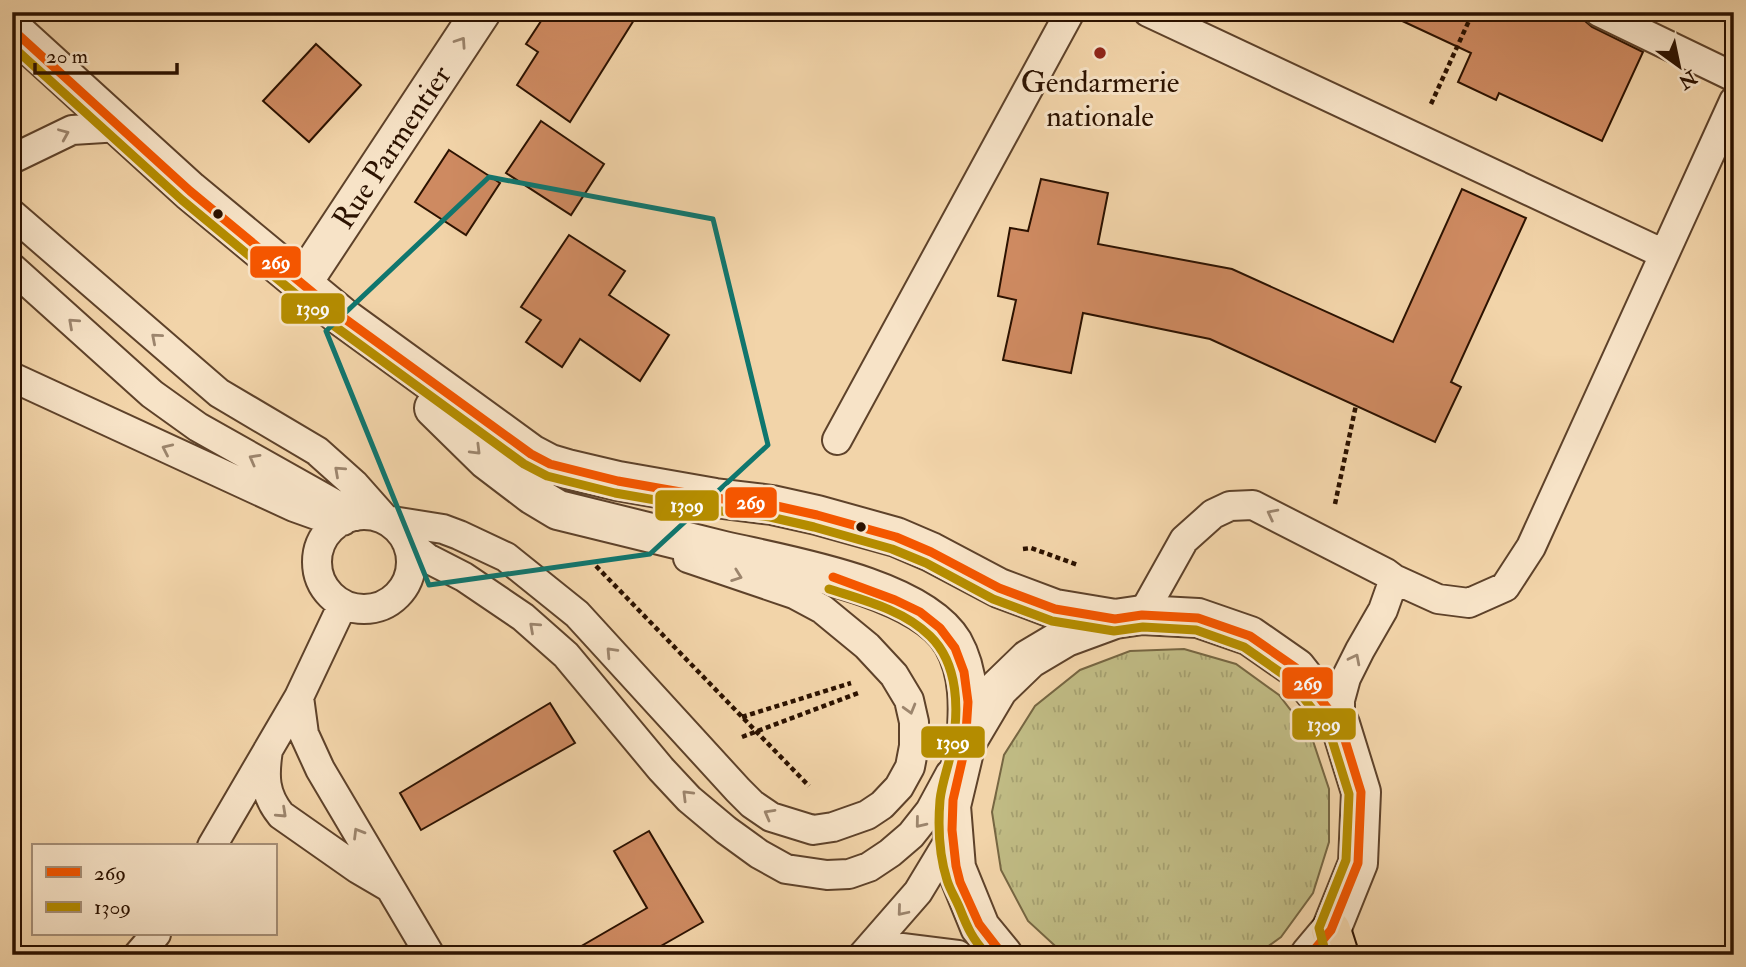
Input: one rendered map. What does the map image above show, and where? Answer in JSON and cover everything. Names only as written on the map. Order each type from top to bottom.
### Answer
[{"type":"street","name":"Rue Parmentier","points":[[302,283],[481,12]]},
{"type":"street","points":[[12,29],[190,191],[341,316],[531,454],[550,464],[618,481],[772,505],[896,537],[999,588],[1055,609],[1128,617],[1198,618],[1250,636],[1296,668],[1339,724],[1361,792],[1358,863],[1327,946]]},
{"type":"street","points":[[341,316],[487,460],[533,495],[558,510],[821,573],[908,604],[937,624],[952,642],[962,664],[967,685],[969,713],[966,743],[951,806],[956,869],[980,927],[1003,955]]},
{"type":"street","points":[[966,743],[998,690],[1029,659],[1066,637],[1128,617]]},
{"type":"lane","points":[[838,440],[1070,12]]},
{"type":"lane","points":[[1148,12],[1664,254]]},
{"type":"lane","points":[[1599,12],[1734,77]]},
{"type":"lane","points":[[1128,617],[1184,540],[1213,514],[1230,506],[1253,505],[1394,579],[1438,599],[1469,603],[1506,587],[1531,547],[1734,101]]},
{"type":"lane","points":[[12,159],[72,130],[120,127]]},
{"type":"lane","points":[[12,214],[219,393],[317,451],[355,485],[406,541],[427,558],[464,577],[523,617],[566,655],[689,799],[759,854],[786,869],[827,875],[849,874],[869,867],[890,853],[911,835],[930,811],[966,743]]},
{"type":"lane","points":[[12,268],[152,394],[198,427],[350,518]]},
{"type":"lane","points":[[12,377],[294,507],[322,517],[371,516],[443,529],[506,556],[577,614],[738,790],[771,817],[813,830],[833,827],[867,815],[882,805],[899,787],[909,767],[914,746],[914,722],[909,701],[894,675],[867,646],[831,616],[794,594],[558,510]]},
{"type":"lane","points":[[350,518],[331,529],[322,541],[318,555],[318,570],[323,584],[331,595],[343,604],[357,609],[372,608],[398,596],[407,583],[410,569],[411,554],[406,541]]},
{"type":"lane","points":[[1339,724],[1340,700],[1346,678],[1383,610],[1394,579]]},
{"type":"lane","points":[[213,844],[299,697],[343,604]]},
{"type":"lane","points":[[299,697],[304,734],[320,769],[430,955]]},
{"type":"lane","points":[[268,750],[265,774],[272,804],[281,815],[391,889]]},
{"type":"lane","points":[[863,955],[918,892],[953,835]]},
{"type":"lane","points":[[138,955],[154,936]]},
{"type":"lane","points":[[872,955],[902,948],[958,955]]},
{"type":"path","points":[[1415,138],[1473,12]]},
{"type":"path","points":[[1327,543],[1356,405]]},
{"type":"path","points":[[732,741],[880,685],[894,675]]},
{"type":"highlighted area","points":[[489,177],[713,219],[768,445],[650,554],[429,585],[326,331]]},
{"type":"green space","points":[[1184,649],[1236,664],[1279,695],[1312,738],[1329,789],[1329,842],[1313,893],[1281,937],[1256,955],[1065,955],[1028,921],[1001,870],[992,812],[1004,755],[1035,706],[1080,670],[1130,651]]},
{"type":"building","points":[[547,12],[639,12],[570,122],[517,85],[538,52],[526,44]]},
{"type":"building","points":[[1383,12],[1583,12],[1585,21],[1592,27],[1643,52],[1602,141],[1499,93],[1496,100],[1458,82],[1471,53]]},
{"type":"building","points":[[316,44],[361,85],[309,142],[263,101]]},
{"type":"building","points":[[541,121],[604,164],[571,215],[506,173]]},
{"type":"building","points":[[449,150],[500,183],[466,235],[415,202]]},
{"type":"building","points":[[1041,179],[1108,193],[1098,244],[1232,269],[1393,342],[1462,189],[1526,218],[1451,382],[1461,387],[1435,442],[1210,339],[1083,313],[1071,373],[1003,360],[1016,300],[998,296],[1010,228],[1028,231]]},
{"type":"building","points":[[569,235],[625,271],[609,295],[669,335],[640,381],[580,339],[562,367],[526,342],[541,320],[521,307]]},
{"type":"building","points":[[550,703],[575,743],[421,830],[400,793]]},
{"type":"building","points":[[649,831],[703,922],[645,955],[566,955],[647,908],[614,851]]},
{"type":"transit line","name":"269","points":[[12,29],[190,191],[341,316],[531,454],[550,464],[618,481],[772,505],[896,537],[999,588],[1055,609],[1115,619],[1142,615],[1198,618],[1250,636],[1296,668],[1340,724],[1361,792],[1358,863],[1331,930],[1310,955]]},
{"type":"transit line","name":"1309","points":[[12,46],[182,200],[333,325],[524,464],[547,476],[615,493],[770,517],[892,549],[926,563],[993,599],[1052,621],[1114,631],[1143,627],[1196,630],[1244,647],[1287,677],[1329,730],[1349,794],[1346,860],[1319,928],[1326,955]]},
{"type":"transit line","name":"269","points":[[833,577],[920,612],[940,628],[955,648],[964,672],[968,702],[965,748],[953,800],[952,830],[956,866],[960,882],[979,924],[1003,955]]},
{"type":"transit line","name":"1309","points":[[829,589],[883,607],[908,619],[930,636],[947,660],[952,674],[956,719],[940,800],[941,850],[950,887],[971,933],[987,955]]},
{"type":"place","name":"Gendarmerie nationale","points":[[1100,53]]}]
